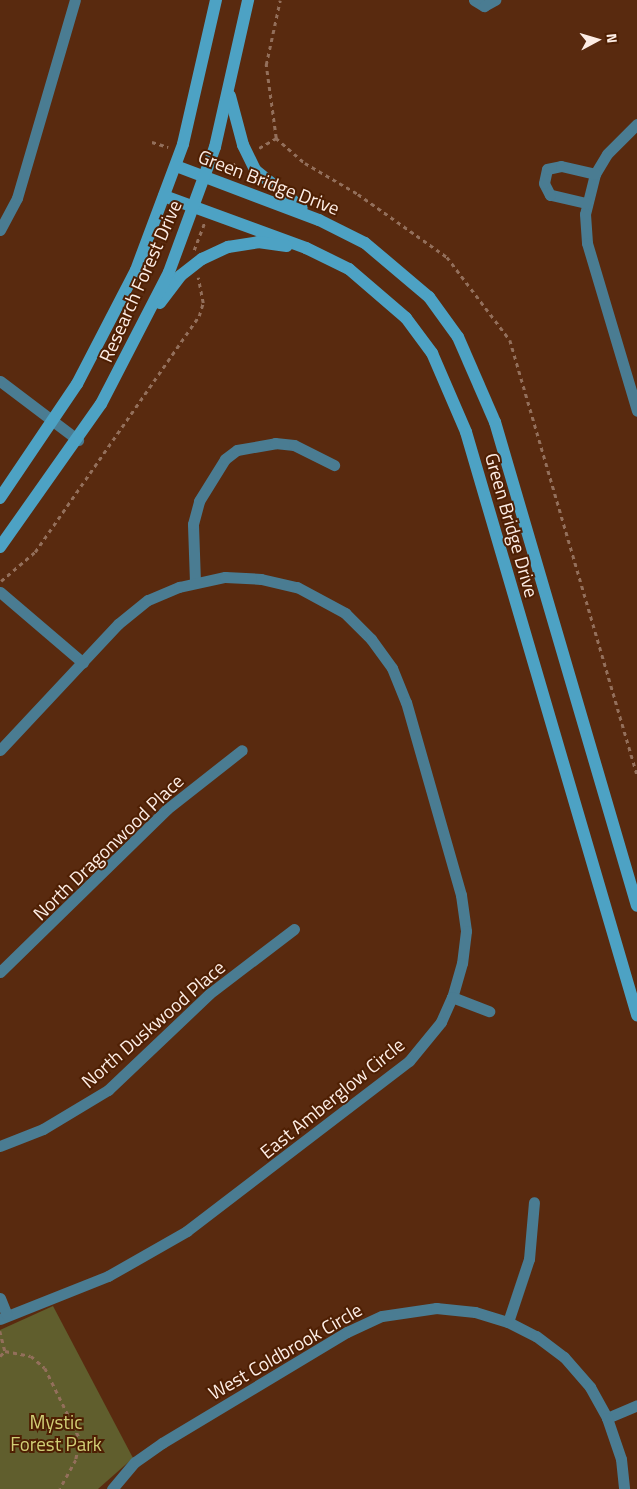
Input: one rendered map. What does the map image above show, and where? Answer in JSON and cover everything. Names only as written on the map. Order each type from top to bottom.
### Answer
[{"type":"main road","name":"Research Forest Drive","points":[[0,498],[53,421],[118,308],[176,166],[199,86],[216,0]]},
{"type":"main road","name":"Research Forest Drive","points":[[0,547],[78,440],[145,323],[206,176],[230,94],[248,0]]},
{"type":"main road","points":[[230,94],[242,145],[254,170],[319,220]]},
{"type":"main road","name":"Green Bridge Drive","points":[[176,166],[319,220],[365,242],[410,278],[446,318],[473,364],[500,439],[637,906]]},
{"type":"main road","name":"Green Bridge Drive","points":[[164,196],[306,248],[349,269],[389,301],[421,336],[445,378],[474,457],[637,1015]]},
{"type":"main road","points":[[145,323],[180,276],[202,259],[228,246],[258,242],[306,248]]},
{"type":"street","points":[[0,230],[17,198],[75,0]]},
{"type":"street","points":[[474,0],[484,6],[495,0]]},
{"type":"street","points":[[637,124],[618,140],[595,174],[586,203],[587,244],[637,411]]},
{"type":"street","points":[[586,203],[550,195],[544,183],[547,169],[561,166],[595,174]]},
{"type":"street","points":[[0,381],[78,440]]},
{"type":"street","points":[[195,582],[195,516],[212,475],[225,459],[237,450],[275,443],[294,446],[334,465]]},
{"type":"street","name":"East Amberglow Circle","points":[[0,750],[134,611],[164,593],[195,582],[243,577],[297,587],[345,613],[382,653],[406,702],[461,895],[465,945],[452,996],[441,1022],[409,1061],[220,1209],[108,1276],[4,1317]]},
{"type":"street","points":[[0,592],[83,663]]},
{"type":"street","name":"North Dragonwood Place","points":[[0,972],[167,809],[242,750]]},
{"type":"street","name":"North Duskwood Place","points":[[0,1146],[43,1129],[108,1090],[209,994],[294,929]]},
{"type":"street","points":[[452,996],[489,1011]]},
{"type":"street","points":[[508,1322],[529,1259],[534,1202]]},
{"type":"street","points":[[0,1298],[4,1317]]},
{"type":"street","name":"West Coldbrook Circle","points":[[112,1489],[135,1462],[162,1443],[364,1323],[398,1312],[436,1308],[476,1312],[508,1322],[536,1336],[564,1358],[590,1387],[607,1418],[621,1458],[624,1489]]},
{"type":"street","points":[[607,1418],[637,1405]]},
{"type":"path","points":[[0,1332],[5,1351]]},
{"type":"path","points":[[0,1356],[5,1351]]},
{"type":"path","points":[[5,1351],[30,1356],[45,1368],[80,1439],[76,1460],[60,1489]]},
{"type":"green space","name":"Mystic Forest Park","points":[[53,1306],[133,1458],[98,1489],[0,1489],[0,1330]]}]
